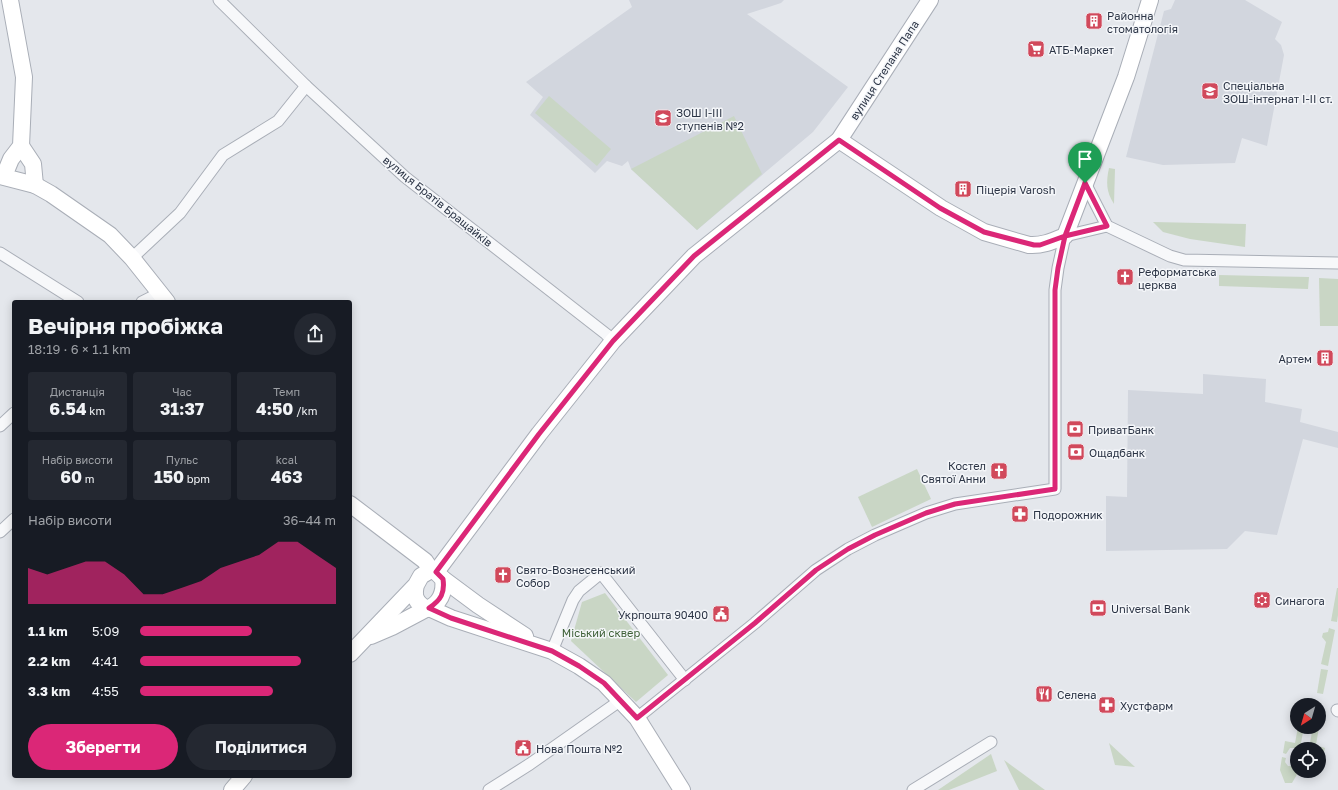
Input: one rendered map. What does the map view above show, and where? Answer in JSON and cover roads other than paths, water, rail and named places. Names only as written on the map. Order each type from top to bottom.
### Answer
[{"type":"main road","points":[[10,0],[24,77],[21,146],[11,159],[2,176],[35,185],[51,194],[110,235],[132,258],[163,298]]},
{"type":"main road","name":"вулиця Степана Папа","points":[[437,573],[539,434],[613,341],[694,256],[839,140],[930,0]]},
{"type":"main road","points":[[839,140],[940,208],[984,232],[1034,245],[1040,245],[1065,236],[1126,77],[1150,0]]},
{"type":"main road","points":[[21,146],[33,164],[35,185]]},
{"type":"main road","points":[[352,506],[478,605],[548,649],[579,666],[604,683],[637,718],[682,790]]},
{"type":"main road","points":[[352,652],[416,585],[421,576],[437,573]]},
{"type":"main road","points":[[366,638],[392,627],[437,602],[443,595],[437,573]]},
{"type":"main road","points":[[416,585],[415,597],[419,604],[451,618],[548,649]]},
{"type":"main road","points":[[232,790],[242,778]]},
{"type":"street","name":"вулиця Братів Бращайків","points":[[219,0],[306,86],[405,177],[613,341]]},
{"type":"street","points":[[132,258],[180,213],[223,155],[278,121],[306,86]]},
{"type":"street","points":[[1085,183],[1107,226],[1170,256],[1184,260],[1338,263]]},
{"type":"street","points":[[637,718],[755,623],[816,570],[848,549],[875,535],[926,513],[955,504],[1055,489],[1056,279],[1065,236],[1107,226]]},
{"type":"street","points":[[0,253],[75,300]]},
{"type":"street","points":[[152,300],[163,298]]},
{"type":"street","points":[[0,426],[12,415]]},
{"type":"street","points":[[0,532],[12,521]]},
{"type":"street","points":[[548,649],[579,591],[601,573],[685,680]]},
{"type":"street","points":[[488,790],[530,764],[621,700]]},
{"type":"street","points":[[913,790],[990,742]]},
{"type":"place","name":"Районна стоматологія","points":[[1094,21]]},
{"type":"place","name":"АТБ-Маркет","points":[[1036,49]]},
{"type":"place","name":"Спеціальна ЗОШ-інтернат І-ІІ ст.","points":[[1210,91]]},
{"type":"place","name":"ЗОШ І-ІІІ ступенів №2","points":[[663,118]]},
{"type":"place","name":"Піцерія Varosh","points":[[963,189]]},
{"type":"place","name":"Реформатська церква","points":[[1125,277]]},
{"type":"place","name":"Артем","points":[[1325,358]]},
{"type":"place","name":"ПриватБанк","points":[[1075,429]]},
{"type":"place","name":"Ощадбанк","points":[[1076,452]]},
{"type":"place","name":"Костел Святої Анни","points":[[999,471]]},
{"type":"place","name":"Подорожник","points":[[1020,514]]},
{"type":"place","name":"Свято-Вознесенський Собор","points":[[503,575]]},
{"type":"place","name":"Синагога","points":[[1262,600]]},
{"type":"place","name":"Universal Bank","points":[[1098,608]]},
{"type":"place","name":"Укрпошта 90400","points":[[721,614]]},
{"type":"place","name":"Селена","points":[[1044,694]]},
{"type":"place","name":"Хустфарм","points":[[1107,705]]},
{"type":"place","name":"Нова Пошта №2","points":[[523,748]]},
{"type":"park label","name":"Міський сквер","points":[[601,632]]}]
